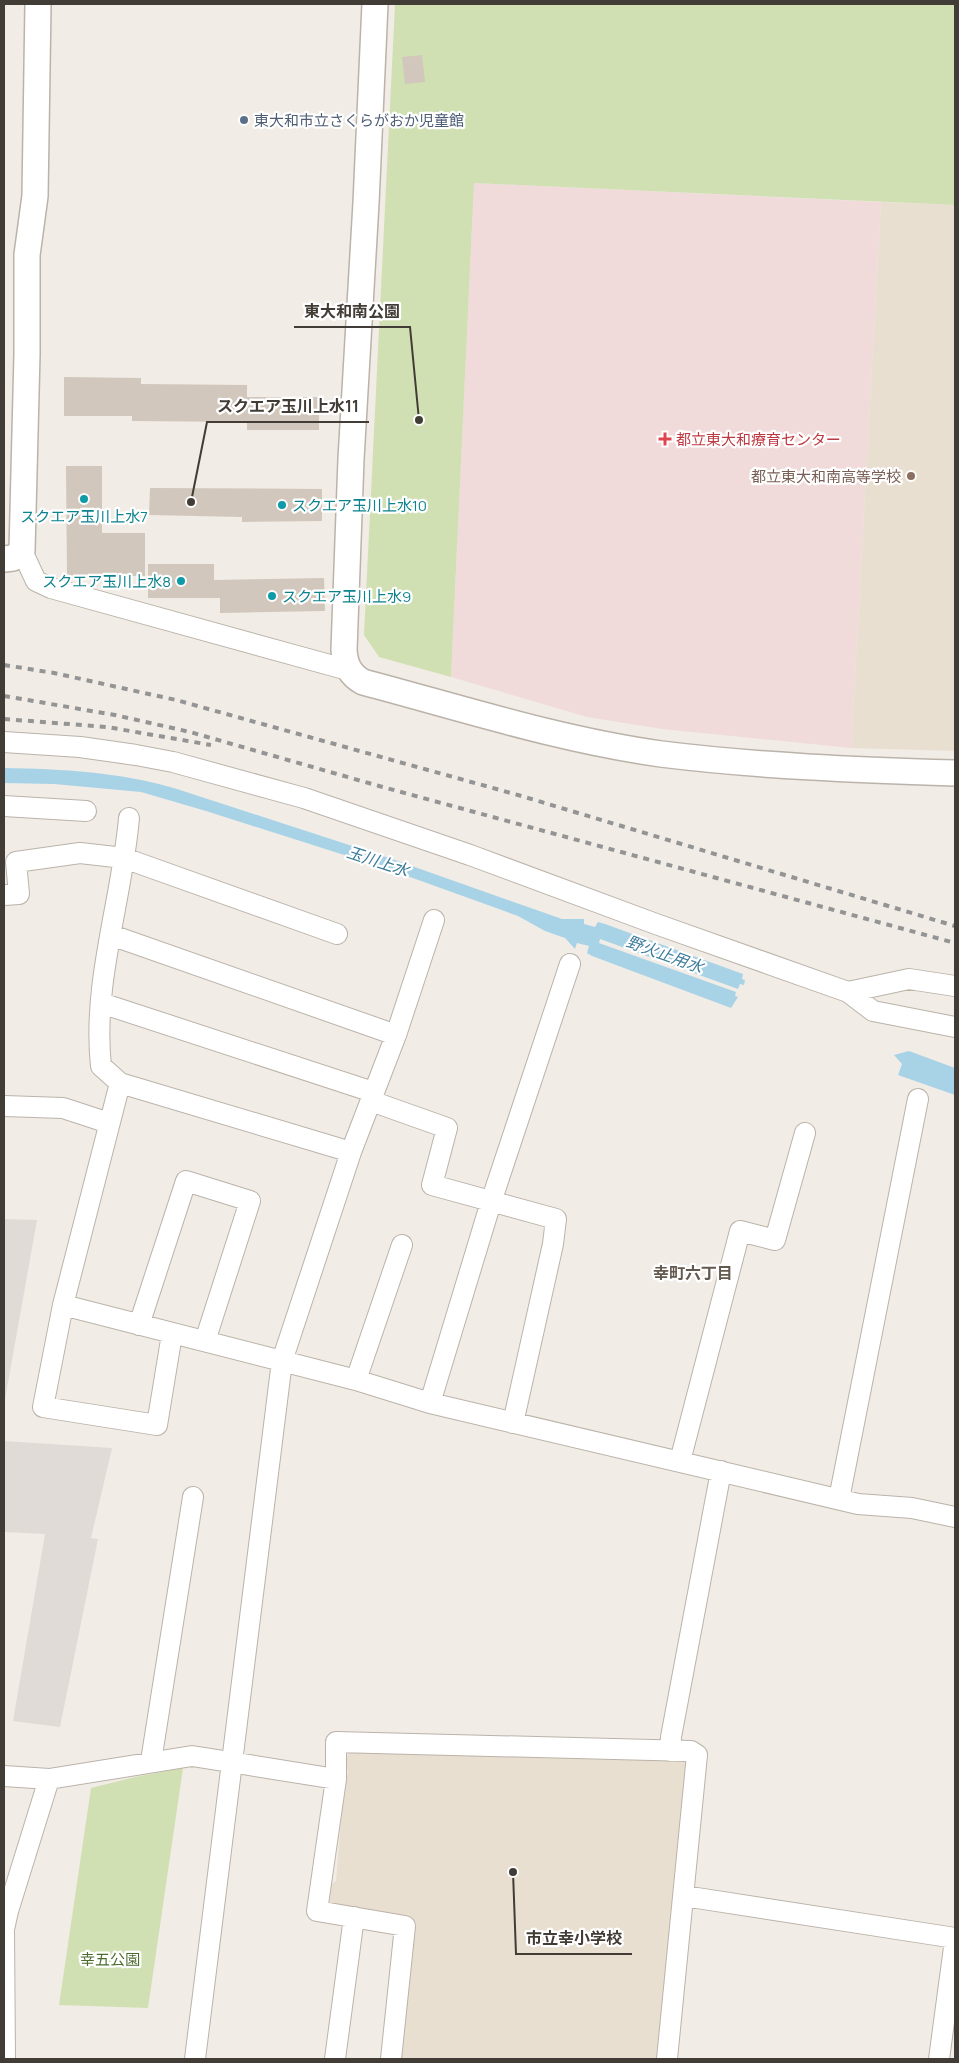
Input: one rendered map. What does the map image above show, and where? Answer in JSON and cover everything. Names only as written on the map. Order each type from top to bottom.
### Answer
[{"type":"street","points":[[38,4],[35,196],[27,255],[24,443],[14,472],[13,555],[36,581],[51,588],[348,670]]},
{"type":"street","points":[[375,4],[366,204],[351,459],[344,650],[348,670],[356,679],[372,684],[562,735],[659,754],[754,763],[955,773]]},
{"type":"street","points":[[4,460],[20,451],[24,443]]},
{"type":"street","points":[[4,742],[80,747],[136,755],[173,762],[304,798],[461,852],[848,992],[872,1011],[955,1027]]},
{"type":"street","points":[[4,806],[86,811]]},
{"type":"street","points":[[128,818],[124,858],[101,1003],[99,1045],[101,1066],[120,1082],[351,1152]]},
{"type":"street","points":[[4,895],[19,894],[16,862],[80,853],[124,858],[336,934]]},
{"type":"street","points":[[196,2059],[282,1361],[351,1152],[396,1035],[434,920]]},
{"type":"street","points":[[112,935],[396,1035]]},
{"type":"street","points":[[430,1402],[490,1202],[570,964]]},
{"type":"street","points":[[848,992],[909,979],[955,986]]},
{"type":"street","points":[[101,1003],[372,1097],[447,1128],[432,1185],[556,1220],[553,1244],[513,1423]]},
{"type":"street","points":[[120,1082],[63,1305],[44,1407],[157,1425],[172,1334]]},
{"type":"street","points":[[839,1499],[918,1099]]},
{"type":"street","points":[[4,1106],[63,1108],[108,1123]]},
{"type":"street","points":[[680,1461],[740,1231],[775,1240],[805,1133]]},
{"type":"street","points":[[139,1325],[186,1180],[250,1201],[205,1341]]},
{"type":"street","points":[[356,1380],[402,1245]]},
{"type":"street","points":[[63,1305],[356,1380],[430,1402],[513,1423],[858,1504],[912,1508],[955,1517]]},
{"type":"street","points":[[670,1751],[671,1737],[721,1471]]},
{"type":"street","points":[[151,1762],[193,1497]]},
{"type":"street","points":[[391,2059],[406,1926],[317,1911],[336,1779],[336,1742],[691,1751],[697,1755],[667,2059]]},
{"type":"street","points":[[4,1776],[49,1778],[192,1756],[336,1779]]},
{"type":"street","points":[[6,2059],[4,1929],[8,1910],[49,1778]]},
{"type":"street","points":[[684,1896],[955,1939],[939,2059]]},
{"type":"street","points":[[335,2059],[354,1917]]},
{"type":"shaded area","name":"都立東大和療育センター","points":[[474,183],[881,202],[851,748],[662,729],[587,717],[451,677]]},
{"type":"shaded area","name":"都立東大和南高等学校","points":[[881,202],[955,205],[955,751],[851,748]]},
{"type":"shaded area","points":[[4,1219],[37,1220],[4,1405]]},
{"type":"shaded area","points":[[4,1441],[112,1448],[91,1538],[98,1539],[60,1727],[13,1721],[45,1534],[4,1532]]},
{"type":"shaded area","points":[[356,1748],[690,1758],[662,2059],[401,2059],[399,2057],[415,1921],[332,1908],[328,1903],[330,1885],[336,1881],[343,1792],[348,1772],[346,1757]]},
{"type":"green space","points":[[395,4],[955,4],[955,205],[474,183],[451,677],[379,657],[364,635]]},
{"type":"green space","name":"幸五公園","points":[[183,1768],[148,2008],[59,2005],[91,1788]]},
{"type":"water","points":[[4,768],[91,772],[156,783],[177,789],[392,859],[562,919],[584,919],[584,924],[595,927],[598,922],[605,924],[743,974],[744,985],[740,984],[738,989],[600,939],[599,943],[736,992],[735,996],[738,997],[731,1008],[592,956],[587,953],[589,946],[577,943],[575,949],[565,938],[545,931],[518,916],[385,868],[141,792],[54,784],[4,783]]},
{"type":"water","points":[[909,1051],[955,1068],[955,1095],[898,1075],[902,1064],[894,1055]]},
{"type":"building","points":[[422,55],[425,82],[405,84],[402,57]]},
{"type":"building","points":[[64,377],[141,378],[141,384],[247,385],[247,397],[319,397],[319,430],[247,430],[247,422],[132,421],[132,416],[64,416]]},
{"type":"building","name":"スクエア玉川上水7","points":[[66,466],[102,466],[102,533],[145,533],[145,576],[67,576]]},
{"type":"building","points":[[150,488],[322,489],[322,521],[242,522],[242,517],[149,515]]},
{"type":"building","points":[[148,564],[214,564],[214,580],[324,578],[325,611],[220,613],[220,598],[148,598]]},
{"type":"railway","points":[[4,665],[54,673],[176,700],[518,795],[955,926]]},
{"type":"railway","points":[[4,696],[115,715],[190,732],[379,786],[955,943]]},
{"type":"railway","points":[[4,719],[107,727],[211,745]]},
{"type":"place","name":"東大和市立さくらがおか児童館","points":[[244,120]]},
{"type":"place","name":"東大和南公園","points":[[419,420]]},
{"type":"place","name":"都立東大和療育センター","points":[[665,439]]},
{"type":"place","name":"都立東大和南高等学校","points":[[911,476]]},
{"type":"place","name":"スクエア玉川上水7","points":[[84,499]]},
{"type":"place","name":"スクエア玉川上水11","points":[[191,502]]},
{"type":"place","name":"スクエア玉川上水10","points":[[282,505]]},
{"type":"place","name":"スクエア玉川上水8","points":[[181,581]]},
{"type":"place","name":"スクエア玉川上水9","points":[[272,596]]},
{"type":"place","name":"市立幸小学校","points":[[513,1872]]},
{"type":"district","name":"幸町六丁目","points":[[693,1273]]},
{"type":"water label","name":"玉川上水","points":[[378,861]]},
{"type":"water label","name":"野火止用水","points":[[665,954]]}]
